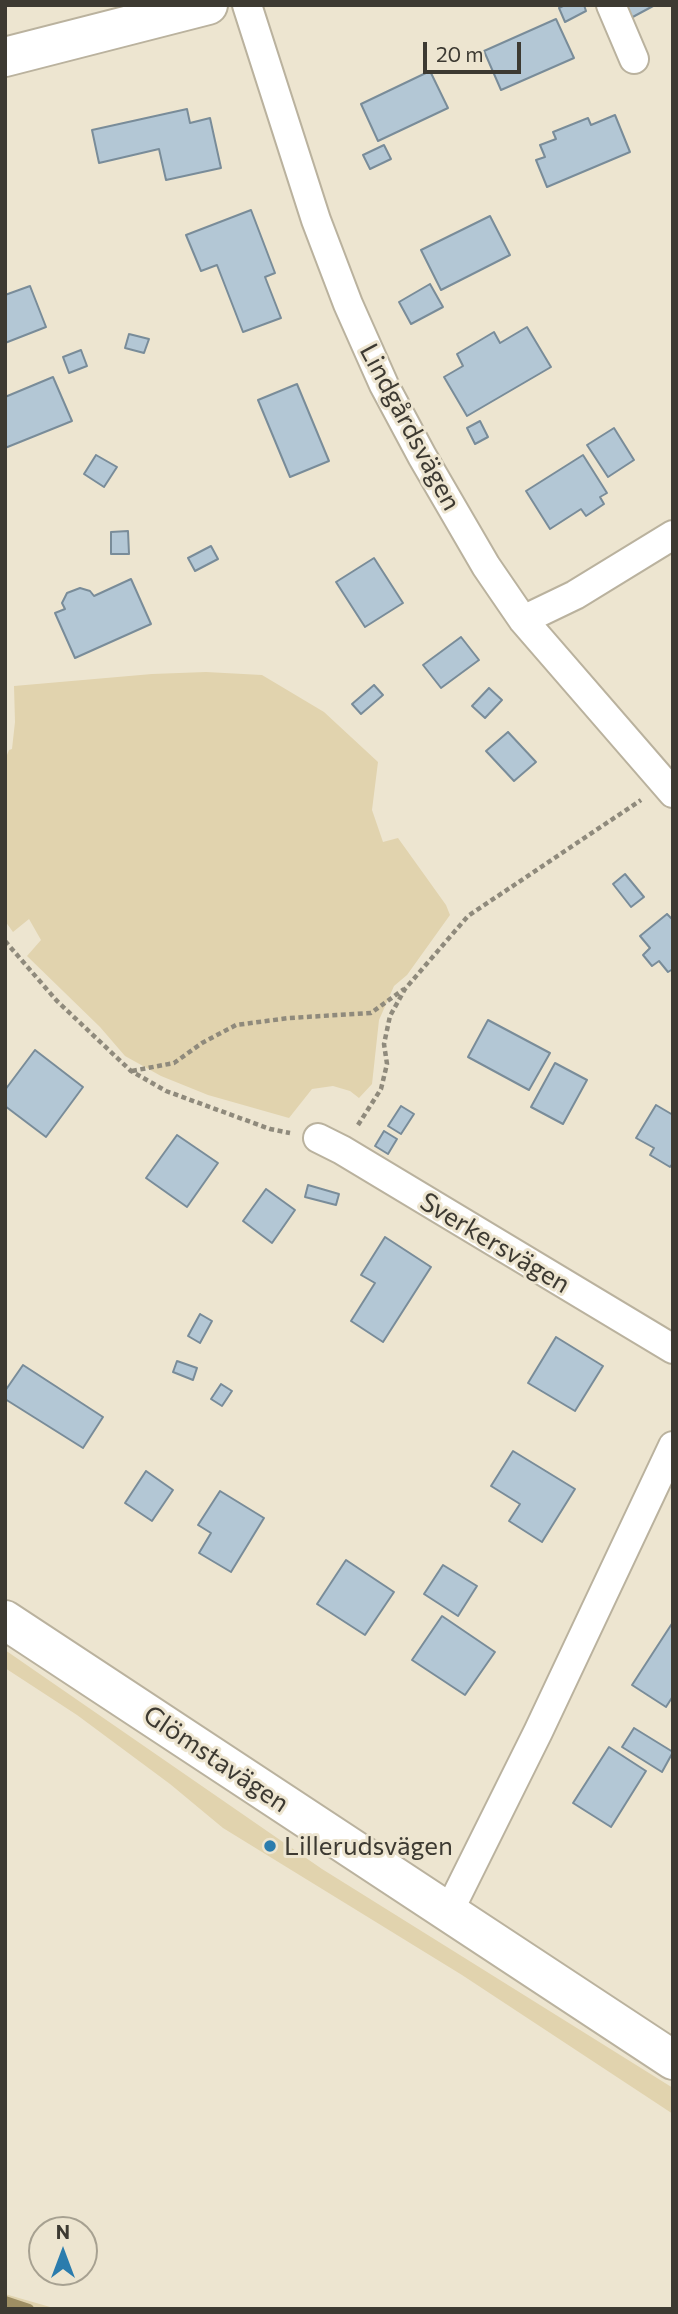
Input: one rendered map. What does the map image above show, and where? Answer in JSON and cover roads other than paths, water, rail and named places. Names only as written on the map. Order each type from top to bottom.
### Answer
[{"type":"main road","points":[[5,58],[208,5]]},
{"type":"main road","name":"Glömstavägen","points":[[5,1619],[673,2060]]},
{"type":"street","name":"Lindgårdsvägen","points":[[247,5],[316,220],[348,304],[384,385],[460,522],[523,620],[669,788]]},
{"type":"street","points":[[611,5],[634,59]]},
{"type":"street","points":[[523,620],[575,595],[673,535]]},
{"type":"street","name":"Sverkersvägen","points":[[330,1144],[673,1349]]},
{"type":"street","points":[[448,1913],[538,1732],[673,1446]]},
{"type":"waterway","points":[[5,2301],[29,2309]]},
{"type":"place","name":"Lillerudsvägen","points":[[270,1846]]}]
